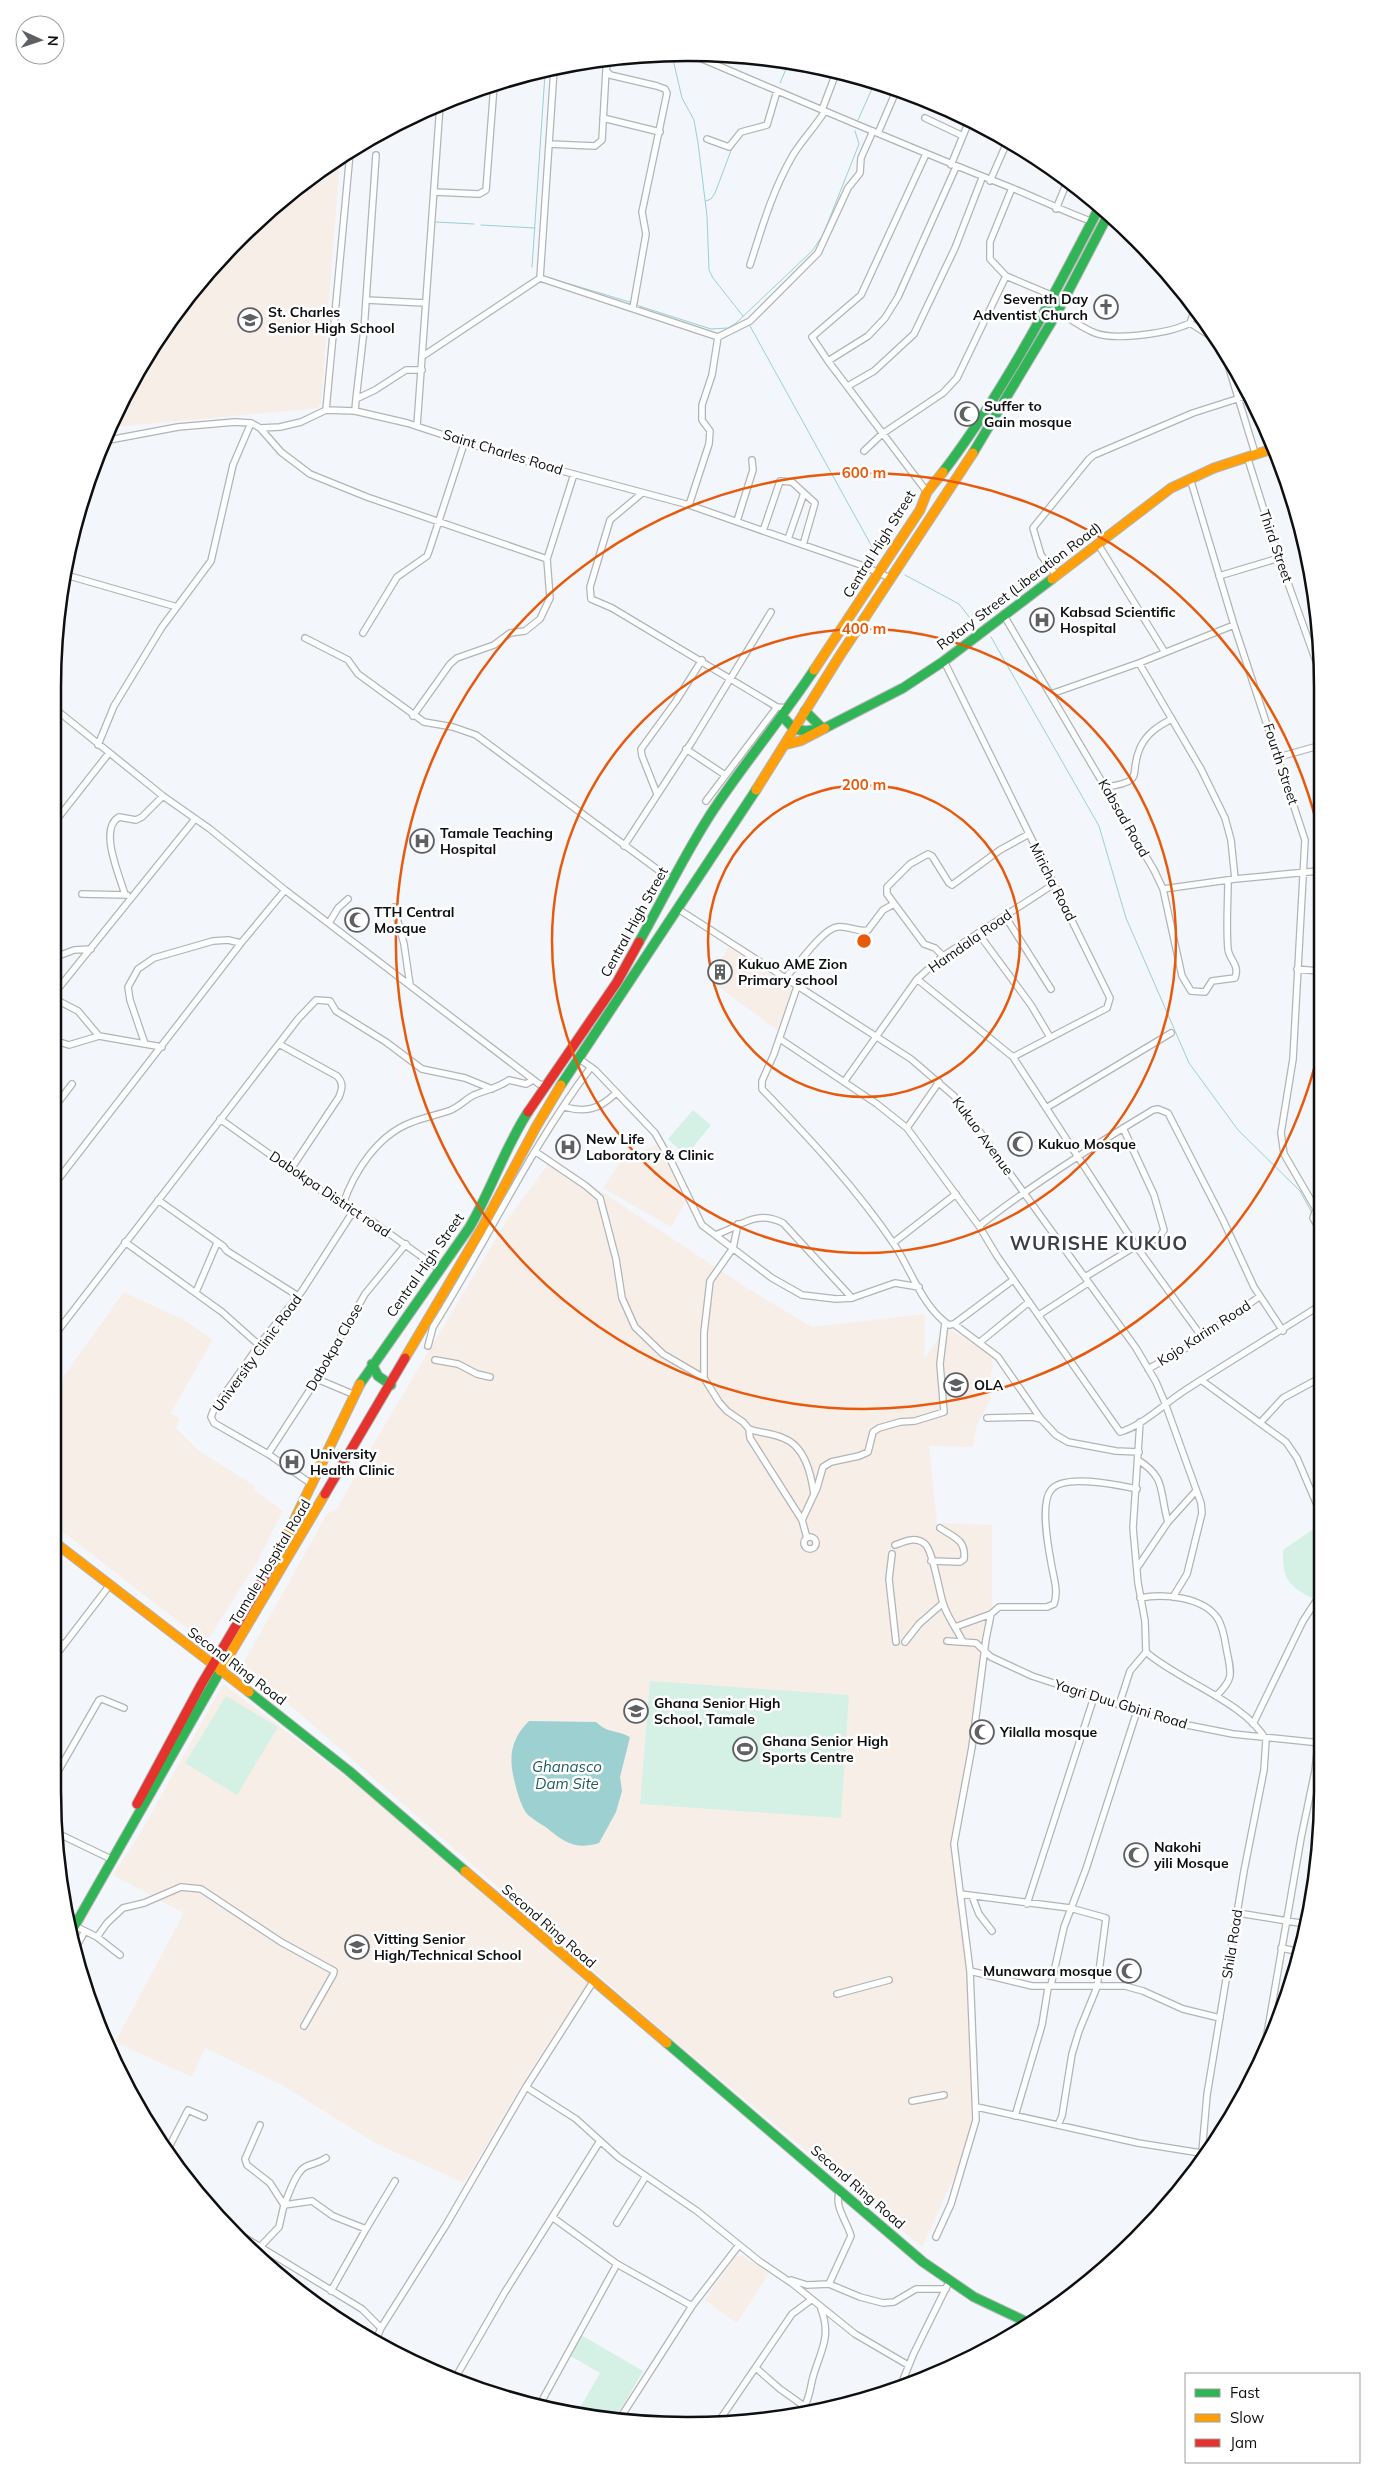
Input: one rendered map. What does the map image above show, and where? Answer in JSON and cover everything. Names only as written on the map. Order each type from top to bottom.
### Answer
[{"type":"main road","name":"Central High Street","points":[[218,1666],[278,1553],[372,1364],[482,1206],[507,1147],[617,982],[713,811],[754,752],[782,717],[920,510],[928,492],[964,444],[1022,349],[1096,214]]},
{"type":"main road","name":"Central High Street","points":[[416,1339],[482,1228],[536,1127],[578,1058],[734,826],[890,578],[972,455],[1058,312],[1105,221]]},
{"type":"main road","name":"Rotary Street (Liberation Road)","points":[[794,729],[806,731],[823,728],[903,688],[944,661],[1161,494],[1190,478],[1251,454],[1267,450]]},
{"type":"main road","points":[[768,736],[783,747],[800,741],[823,728],[805,711]]},
{"type":"main road","points":[[782,717],[794,729]]},
{"type":"main road","points":[[507,1147],[518,1160]]},
{"type":"main road","name":"Tamale Hospital Road","points":[[218,1666],[391,1385],[416,1339]]},
{"type":"main road","points":[[372,1364],[378,1376],[391,1385]]},
{"type":"main road","name":"Second Ring Road","points":[[61,1547],[109,1586],[218,1666],[395,1809],[594,1982],[840,2189],[948,2285],[1022,2320]]},
{"type":"main road","points":[[76,1924],[120,1844],[129,1821],[158,1763],[218,1666]]},
{"type":"street","points":[[710,62],[953,166],[1012,188],[1056,209],[1093,222]]},
{"type":"street","points":[[549,144],[595,146],[600,144],[602,140],[607,67]]},
{"type":"street","points":[[606,70],[610,75],[665,89],[667,97],[642,212],[646,234],[633,308]]},
{"type":"street","points":[[540,278],[554,76]]},
{"type":"street","points":[[750,265],[780,178],[798,147],[812,132],[824,111],[834,79]]},
{"type":"street","points":[[707,139],[729,147],[741,132],[767,125],[778,91]]},
{"type":"street","points":[[434,192],[479,194],[486,190],[493,92]]},
{"type":"street","points":[[540,278],[718,337],[750,321],[818,253],[848,188],[860,173],[861,158],[894,96]]},
{"type":"street","points":[[417,426],[440,113]]},
{"type":"street","points":[[603,118],[660,132]]},
{"type":"street","points":[[925,118],[963,136]]},
{"type":"street","points":[[828,361],[868,336],[885,318],[898,297],[953,166],[966,127]]},
{"type":"street","points":[[990,181],[1005,147]]},
{"type":"street","points":[[355,410],[366,300],[376,154]]},
{"type":"street","points":[[926,154],[862,295],[812,337],[882,434],[928,492]]},
{"type":"street","points":[[326,410],[349,161]]},
{"type":"street","points":[[848,386],[874,371],[914,334],[955,248],[982,178]]},
{"type":"street","points":[[1012,188],[989,247],[990,259],[1006,276],[1051,295]]},
{"type":"street","points":[[1056,209],[1065,188]]},
{"type":"street","points":[[864,451],[882,434],[943,394],[957,378],[1006,276]]},
{"type":"street","points":[[423,356],[540,278]]},
{"type":"street","points":[[366,300],[425,304]]},
{"type":"street","points":[[1058,312],[1085,329],[1108,335],[1140,334],[1182,327],[1190,323],[1192,317]]},
{"type":"street","points":[[1190,323],[1201,330]]},
{"type":"street","points":[[689,505],[710,439],[710,429],[701,417],[702,404],[712,375],[718,337]]},
{"type":"street","points":[[356,399],[375,390],[406,370],[422,370]]},
{"type":"street","name":"Third Street","points":[[1234,381],[1278,558],[1312,651]]},
{"type":"street","points":[[1056,575],[1041,555],[1033,528],[1089,459],[1094,455],[1193,413],[1242,398]]},
{"type":"street","name":"Saint Charles Road","points":[[260,428],[291,425],[326,410],[355,410],[417,426],[510,457],[641,494],[689,505],[879,572],[890,578]]},
{"type":"street","points":[[113,439],[178,427],[243,421],[251,423],[260,428],[281,452],[310,474],[439,523],[547,559]]},
{"type":"street","points":[[98,746],[114,706],[162,627],[210,561],[232,465],[251,423]]},
{"type":"street","points":[[363,633],[397,576],[427,556],[466,441]]},
{"type":"street","points":[[737,521],[753,470],[752,460]]},
{"type":"street","points":[[413,716],[450,664],[457,658],[494,645],[510,633],[525,631],[540,619],[550,598],[547,559],[574,474]]},
{"type":"street","name":"Fourth Street","points":[[1190,478],[1234,625],[1305,840],[1293,1059],[1281,1133],[1284,1154],[1314,1206]]},
{"type":"street","points":[[763,531],[780,481],[794,482],[815,503],[803,545]]},
{"type":"street","points":[[788,539],[804,493]]},
{"type":"street","points":[[641,494],[610,520],[589,596],[594,602],[612,608],[778,707],[788,708]]},
{"type":"street","points":[[1098,544],[1164,651]]},
{"type":"street","points":[[1220,576],[1278,558]]},
{"type":"street","points":[[71,577],[177,607]]},
{"type":"street","points":[[624,846],[732,678],[771,612]]},
{"type":"street","name":"Kabsad Road","points":[[1003,614],[1154,870],[1163,890],[1182,976],[1191,991],[1205,992],[1212,981],[1236,978],[1235,962],[1228,951],[1228,880]]},
{"type":"street","points":[[1051,694],[1139,663],[1164,651],[1234,625]]},
{"type":"street","points":[[305,638],[348,660],[354,671],[413,716],[424,722],[453,727],[476,735],[673,881]]},
{"type":"street","points":[[656,794],[641,749],[676,701],[702,660]]},
{"type":"street","name":"Miricha Road","points":[[944,661],[1110,1002],[1108,1008],[1013,1057]]},
{"type":"street","points":[[1139,663],[1201,769],[1224,818],[1232,840],[1235,879]]},
{"type":"street","points":[[706,801],[778,707]]},
{"type":"street","points":[[61,714],[162,796],[196,819],[285,890],[533,1080],[546,1086]]},
{"type":"street","points":[[1106,787],[1125,784],[1134,776],[1142,744],[1154,728],[1172,719]]},
{"type":"street","points":[[1279,757],[1314,747]]},
{"type":"street","points":[[686,749],[725,775]]},
{"type":"street","points":[[61,814],[109,753]]},
{"type":"street","points":[[125,895],[110,845],[111,826],[114,820],[119,817],[136,820],[142,817],[162,796]]},
{"type":"street","points":[[61,987],[196,819]]},
{"type":"street","points":[[943,956],[935,948],[924,944],[887,894],[887,887],[910,864],[924,855],[932,856],[949,883],[952,884],[1000,850],[1029,834]]},
{"type":"street","points":[[1163,890],[1235,879],[1314,871]]},
{"type":"street","name":"Hamdala Road","points":[[844,1082],[916,979],[943,956],[1054,884]]},
{"type":"street","points":[[61,1176],[241,942],[285,890]]},
{"type":"street","points":[[82,894],[133,895]]},
{"type":"street","points":[[329,923],[338,908],[348,899]]},
{"type":"street","points":[[784,979],[826,931],[840,926],[859,931],[868,930],[883,910],[894,904]]},
{"type":"street","points":[[394,907],[404,944],[410,985]]},
{"type":"street","name":"Kukuo Avenue","points":[[678,908],[784,979],[875,1036],[939,1082],[954,1096],[1148,1369],[1165,1403],[1202,1508],[1200,1525],[1187,1574],[1174,1597]]},
{"type":"street","points":[[1005,916],[1051,988]]},
{"type":"street","points":[[978,933],[1031,1005],[1050,1037]]},
{"type":"street","points":[[145,1044],[130,1000],[128,987],[138,969],[154,958],[212,941],[228,940],[241,942]]},
{"type":"street","points":[[61,955],[74,950],[91,949]]},
{"type":"street","points":[[1297,970],[1314,970]]},
{"type":"street","points":[[916,979],[1013,1057],[1136,1246],[1202,1337]]},
{"type":"street","points":[[797,987],[780,1039],[762,1081],[762,1089],[834,1166],[894,1244],[920,1287],[932,1312],[945,1322],[949,1325],[954,1324],[1013,1280]]},
{"type":"street","points":[[61,1327],[313,1002],[326,999],[330,1001],[336,1011],[386,1042],[422,1069],[465,1078],[492,1089]]},
{"type":"street","points":[[61,1001],[78,1011],[99,1036]]},
{"type":"street","points":[[1046,1108],[1171,1033]]},
{"type":"street","points":[[61,1042],[69,1045],[99,1036],[162,1047]]},
{"type":"street","points":[[780,1039],[898,1118],[907,1128],[956,1194],[1013,1280],[1119,1432],[1140,1422],[1165,1403],[1283,1331],[1314,1309]]},
{"type":"street","points":[[279,1044],[337,1076],[341,1080],[342,1086],[339,1097],[291,1169]]},
{"type":"street","points":[[578,1058],[591,1068],[655,1133],[676,1169],[702,1224],[772,1278],[802,1295],[836,1299],[852,1298],[895,1283],[920,1287]]},
{"type":"street","points":[[428,1346],[434,1327],[546,1134],[591,1068]]},
{"type":"street","points":[[343,1204],[355,1176],[366,1159],[388,1137],[409,1123],[453,1109],[464,1104],[471,1096],[502,1086],[509,1080],[526,1084],[533,1080]]},
{"type":"street","points":[[907,1128],[939,1082]]},
{"type":"street","points":[[61,1098],[72,1084]]},
{"type":"street","points":[[565,1107],[584,1111],[593,1110],[605,1104],[616,1094]]},
{"type":"street","points":[[978,1226],[1022,1192],[1122,1128],[1158,1109],[1168,1113],[1260,1297],[1283,1331]]},
{"type":"street","name":"Dabokpa District road","points":[[220,1120],[343,1204],[406,1244],[439,1269]]},
{"type":"street","points":[[536,1127],[546,1134]]},
{"type":"street","points":[[1039,1315],[1136,1246],[1159,1238],[1164,1230],[1154,1195],[1122,1128]]},
{"type":"street","points":[[536,1152],[586,1186],[600,1198],[616,1259],[622,1298],[635,1327],[663,1354],[704,1378],[719,1402],[749,1430],[782,1437],[794,1446],[809,1468],[814,1494]]},
{"type":"street","points":[[894,1244],[956,1194]]},
{"type":"street","points":[[158,1200],[259,1273],[298,1296]]},
{"type":"street","name":"University Clinic Road","points":[[313,1484],[268,1454],[214,1423],[211,1417],[214,1409],[259,1345],[298,1296],[354,1210]]},
{"type":"street","points":[[714,1234],[753,1218],[771,1218],[783,1223],[852,1298]]},
{"type":"street","points":[[704,1378],[704,1333],[710,1280],[733,1248],[738,1224]]},
{"type":"street","points":[[126,1242],[196,1292],[259,1345]]},
{"type":"street","points":[[196,1292],[217,1243]]},
{"type":"street","name":"Dabokpa Close","points":[[268,1454],[316,1379],[366,1294],[406,1244]]},
{"type":"street","name":"Kojo Karim Road","points":[[1148,1369],[1202,1337],[1260,1297]]},
{"type":"street","points":[[980,1342],[1029,1302]]},
{"type":"street","points":[[802,1520],[824,1467],[831,1462],[859,1456],[868,1452],[873,1432],[879,1428],[900,1422],[915,1422],[944,1412],[940,1364],[945,1322]]},
{"type":"street","points":[[954,1324],[998,1357],[1010,1371],[1041,1419],[1056,1435],[1068,1442],[1116,1451],[1139,1452]]},
{"type":"street","points":[[435,1360],[463,1365],[477,1374],[490,1377]]},
{"type":"street","points":[[316,1379],[355,1395]]},
{"type":"street","points":[[1201,1380],[1222,1397],[1281,1436],[1291,1448],[1314,1498]]},
{"type":"street","points":[[1261,1422],[1283,1398],[1314,1381]]},
{"type":"street","points":[[986,1418],[1025,1416],[1041,1419]]},
{"type":"street","points":[[1119,1705],[1130,1671],[1146,1652],[1146,1621],[1140,1598],[1133,1528],[1140,1422]]},
{"type":"street","points":[[749,1430],[750,1438],[802,1520],[807,1538]]},
{"type":"street","points":[[1138,1460],[1152,1469],[1159,1479],[1162,1504],[1168,1522]]},
{"type":"street","points":[[956,1628],[991,1614],[999,1607],[1047,1607],[1054,1604],[1056,1592],[1048,1542],[1046,1506],[1049,1491],[1055,1486],[1066,1482],[1095,1482],[1137,1489]]},
{"type":"street","points":[[1137,1568],[1168,1522],[1195,1492]]},
{"type":"street","points":[[931,1561],[960,1562],[964,1559],[965,1548],[962,1543],[940,1528]]},
{"type":"street","points":[[895,1545],[909,1540],[918,1540],[927,1545],[938,1579],[943,1603],[963,1642]]},
{"type":"street","points":[[892,1554],[889,1579],[896,1642]]},
{"type":"street","points":[[61,1648],[109,1586]]},
{"type":"street","points":[[1140,1598],[1152,1595],[1192,1601],[1206,1608],[1219,1621],[1231,1673],[1226,1686],[1216,1696]]},
{"type":"street","points":[[905,1642],[919,1624],[943,1603]]},
{"type":"street","points":[[1253,1724],[1303,1621],[1314,1604]]},
{"type":"street","points":[[936,2237],[951,2204],[968,2152],[974,2130],[977,2107],[970,1971],[954,1844],[972,1747],[984,1650],[991,1614]]},
{"type":"street","name":"Yagri Duu Gbini Road","points":[[947,1641],[976,1643],[991,1657],[1032,1676],[1172,1722],[1265,1737],[1314,1742]]},
{"type":"street","points":[[1146,1652],[1216,1696],[1253,1724],[1265,1737]]},
{"type":"street","points":[[1027,1904],[1094,1697]]},
{"type":"street","points":[[61,1765],[99,1700],[102,1699],[124,1708]]},
{"type":"street","points":[[1016,2116],[1042,2025],[1048,1988],[1051,1985],[1070,1908],[1086,1869],[1137,1712]]},
{"type":"street","name":"Shila Road","points":[[1205,2142],[1207,2095],[1244,1871],[1264,1770],[1265,1737]]},
{"type":"street","points":[[1271,2016],[1281,1948],[1314,1776]]},
{"type":"street","points":[[64,1836],[111,1859]]},
{"type":"street","points":[[97,1937],[107,1923],[123,1908],[144,1903],[181,1887],[201,1889],[281,1942],[334,1971],[304,2026]]},
{"type":"street","points":[[960,1894],[1070,1908],[1106,1918],[1097,1988],[1079,2032],[1062,2116],[1058,2125]]},
{"type":"street","points":[[972,1896],[979,1914],[992,1931]]},
{"type":"street","points":[[1238,1913],[1300,1923]]},
{"type":"street","points":[[76,1927],[97,1937],[120,1955]]},
{"type":"street","points":[[80,1941],[85,1932]]},
{"type":"street","points":[[1281,1948],[1293,1950]]},
{"type":"street","points":[[970,1971],[1016,1984],[1048,1988],[1125,1986],[1137,1988],[1183,2009],[1220,2018]]},
{"type":"street","points":[[837,1994],[889,1980]]},
{"type":"street","points":[[378,2335],[526,2086],[594,1982]]},
{"type":"street","points":[[526,2086],[576,2119],[600,2141],[697,2211],[855,2334],[908,2365]]},
{"type":"street","points":[[912,2101],[944,2095]]},
{"type":"street","points":[[977,2107],[1138,2143],[1198,2152]]},
{"type":"street","points":[[171,2144],[188,2110],[204,2117]]},
{"type":"street","points":[[260,2125],[245,2159],[247,2165],[270,2183],[284,2205]]},
{"type":"street","points":[[458,2373],[505,2292],[600,2141]]},
{"type":"street","points":[[260,2247],[279,2227],[284,2205],[300,2171],[306,2166],[317,2164],[326,2158]]},
{"type":"street","points":[[616,2223],[646,2176]]},
{"type":"street","points":[[331,2291],[394,2181]]},
{"type":"street","points":[[829,2284],[851,2236],[849,2228],[843,2220],[837,2199],[840,2189]]},
{"type":"street","points":[[284,2205],[312,2201],[333,2216],[366,2229]]},
{"type":"street","points":[[552,2217],[617,2264],[692,2306]]},
{"type":"street","points":[[624,2413],[692,2306],[739,2245]]},
{"type":"street","points":[[265,2251],[362,2309],[381,2328]]},
{"type":"street","points":[[543,2399],[617,2264]]},
{"type":"street","points":[[785,2279],[807,2285],[829,2284],[860,2297],[890,2303],[916,2289],[948,2285]]},
{"type":"street","points":[[903,2378],[908,2365],[948,2285]]},
{"type":"street","points":[[723,2415],[792,2314],[811,2300]]},
{"type":"street","points":[[805,2406],[823,2354],[825,2325],[820,2307]]},
{"type":"street","points":[[756,2368],[803,2406]]},
{"type":"shaded area","name":"St. Charles Senior High School","points":[[339,167],[321,403],[318,408],[119,427],[145,374],[167,340],[191,306],[217,275],[275,217],[306,191]]},
{"type":"shaded area","points":[[729,946],[794,990],[777,1030],[709,980]]},
{"type":"shaded area","points":[[657,1145],[687,1200],[671,1227],[603,1188],[623,1158]]},
{"type":"shaded area","name":"Ghana Senior High School, Tamale","points":[[552,1159],[750,1290],[812,1327],[925,1314],[924,1360],[946,1327],[990,1354],[993,1367],[985,1391],[991,1398],[977,1425],[973,1447],[929,1446],[937,1523],[992,1525],[992,1608],[982,1648],[971,1758],[956,1844],[974,1994],[978,2124],[922,2247],[658,2027],[243,1664],[327,1514],[337,1509],[368,1453],[507,1220]]},
{"type":"shaded area","points":[[124,1292],[186,1321],[213,1340],[170,1414],[180,1418],[176,1428],[199,1451],[255,1486],[254,1490],[283,1511],[257,1562],[206,1643],[61,1530],[61,1391],[64,1376]]},
{"type":"shaded area","name":"Vitting Senior High/Technical School","points":[[223,1684],[385,1806],[589,1982],[526,2077],[464,2183],[377,2144],[282,2085],[205,2048],[192,2077],[115,2042],[184,1913],[113,1875],[141,1832]]},
{"type":"shaded area","points":[[741,2255],[769,2273],[737,2323],[705,2300],[735,2257]]},
{"type":"green space","points":[[693,1110],[711,1125],[686,1156],[668,1139]]},
{"type":"green space","points":[[1314,1529],[1314,1599],[1298,1590],[1289,1581],[1284,1568],[1283,1550]]},
{"type":"green space","name":"Ghana Senior High Sports Centre","points":[[650,1681],[849,1695],[841,1818],[640,1804]]},
{"type":"green space","points":[[226,1696],[278,1727],[237,1795],[185,1763]]},
{"type":"green space","points":[[581,2335],[643,2371],[619,2412],[580,2407],[600,2373],[569,2355]]},
{"type":"water","name":"Ghanasco Dam Site","points":[[529,1721],[596,1722],[609,1730],[630,1737],[620,1777],[622,1791],[616,1812],[599,1843],[584,1846],[571,1844],[559,1838],[530,1817],[524,1810],[514,1781],[511,1762],[513,1745]]},
{"type":"waterway","points":[[674,62],[682,98],[694,120],[698,143],[707,216],[709,270],[713,278],[743,316]]},
{"type":"waterway","points":[[780,83],[786,69]]},
{"type":"waterway","points":[[532,267],[545,78]]},
{"type":"waterway","points":[[858,120],[872,89]]},
{"type":"waterway","points":[[770,124],[775,106]]},
{"type":"waterway","points":[[753,131],[768,127]]},
{"type":"waterway","points":[[636,305],[711,329],[728,328],[735,324],[812,251],[823,235],[859,144],[855,131]]},
{"type":"waterway","points":[[706,201],[711,199],[715,193],[732,148]]},
{"type":"waterway","points":[[435,222],[474,224]]},
{"type":"waterway","points":[[481,225],[535,228]]},
{"type":"waterway","points":[[543,276],[633,303]]},
{"type":"waterway","points":[[750,326],[876,554]]},
{"type":"waterway","points":[[905,575],[959,604],[970,618]]},
{"type":"waterway","points":[[991,637],[1099,826],[1126,918],[1189,1063],[1238,1130],[1300,1191],[1312,1213]]},
{"type":"traffic: fast","points":[[943,472],[987,409],[1007,376],[1046,308],[1096,214]]},
{"type":"traffic: fast","points":[[973,453],[1058,311],[1105,221]]},
{"type":"traffic: fast","points":[[783,717],[794,729],[806,731],[825,728],[903,688],[944,661],[1052,579]]},
{"type":"traffic: fast","points":[[639,942],[714,809],[814,670]]},
{"type":"traffic: fast","points":[[805,711],[822,728]]},
{"type":"traffic: fast","points":[[561,1085],[756,790]]},
{"type":"traffic: fast","points":[[360,1384],[469,1228],[519,1126],[528,1112]]},
{"type":"traffic: fast","points":[[372,1364],[378,1376],[391,1385]]},
{"type":"traffic: fast","points":[[76,1924],[220,1671]]},
{"type":"traffic: fast","points":[[249,1692],[349,1771],[465,1871]]},
{"type":"traffic: fast","points":[[667,2043],[923,2262],[974,2297],[1022,2320]]},
{"type":"traffic: slow","points":[[1052,579],[1171,488],[1214,468],[1267,451]]},
{"type":"traffic: slow","points":[[756,790],[839,657],[973,453]]},
{"type":"traffic: slow","points":[[814,670],[920,510],[927,492],[943,472]]},
{"type":"traffic: slow","points":[[784,745],[800,741],[825,728]]},
{"type":"traffic: slow","points":[[405,1358],[482,1228],[536,1127],[561,1085]]},
{"type":"traffic: slow","points":[[277,1556],[360,1384]]},
{"type":"traffic: slow","points":[[220,1671],[325,1494]]},
{"type":"traffic: slow","points":[[61,1547],[249,1692]]},
{"type":"traffic: slow","points":[[465,1871],[667,2043]]},
{"type":"traffic: jam","points":[[528,1112],[617,982],[639,942]]},
{"type":"traffic: jam","points":[[325,1494],[405,1358]]},
{"type":"traffic: jam","points":[[137,1804],[201,1685],[277,1556]]},
{"type":"place","name":"Seventh Day Adventist Church","points":[[1106,307]]},
{"type":"place","name":"St. Charles Senior High School","points":[[250,320]]},
{"type":"place","name":"Suffer to Gain mosque","points":[[967,414]]},
{"type":"place","name":"Kabsad Scientific Hospital","points":[[1042,620]]},
{"type":"place","name":"Tamale Teaching Hospital","points":[[422,841]]},
{"type":"place","name":"TTH Central Mosque","points":[[357,920]]},
{"type":"place","name":"Kukuo AME Zion Primary school","points":[[720,972]]},
{"type":"place","name":"Kukuo Mosque","points":[[1020,1144]]},
{"type":"place","name":"New Life Laboratory & Clinic","points":[[568,1147]]},
{"type":"place","name":"OLA","points":[[956,1385]]},
{"type":"place","name":"University Health Clinic","points":[[292,1462]]},
{"type":"place","name":"Ghana Senior High School, Tamale","points":[[636,1711]]},
{"type":"place","name":"Yilalla mosque","points":[[982,1732]]},
{"type":"place","name":"Ghana Senior High Sports Centre","points":[[745,1749]]},
{"type":"place","name":"Nakohi yili Mosque","points":[[1136,1855]]},
{"type":"place","name":"Vitting Senior High/Technical School","points":[[357,1947]]},
{"type":"place","name":"Munawara mosque","points":[[1129,1971]]},
{"type":"district","name":"WURISHE KUKUO","points":[[1099,1243]]}]
